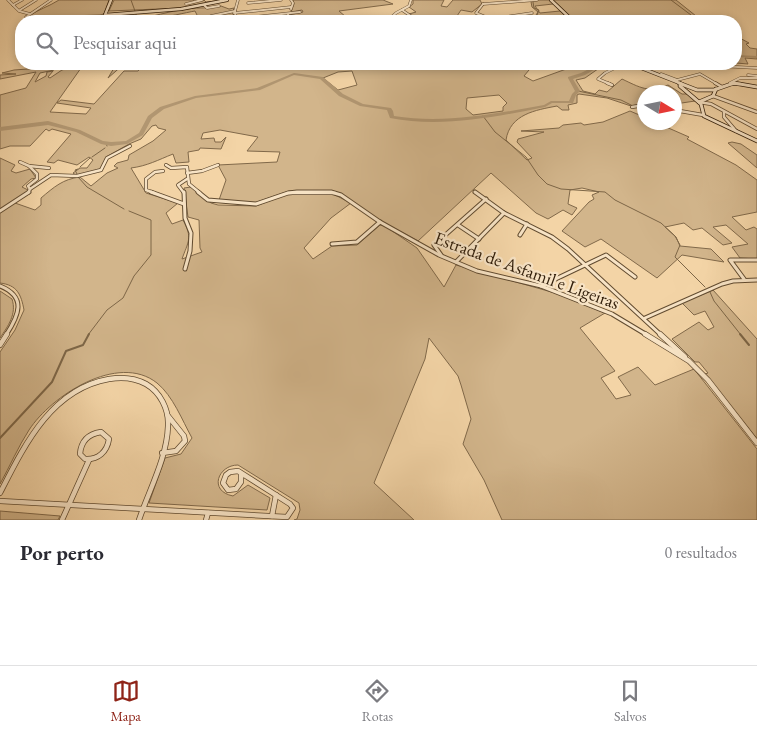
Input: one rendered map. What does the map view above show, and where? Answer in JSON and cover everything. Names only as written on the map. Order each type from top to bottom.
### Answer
[{"type":"street","points":[[8,0],[19,10],[30,14],[51,0]]},
{"type":"street","points":[[13,5],[22,0]]},
{"type":"street","points":[[19,10],[36,0]]},
{"type":"street","points":[[111,0],[106,13],[181,9],[227,0]]},
{"type":"street","points":[[186,4],[202,0]]},
{"type":"street","points":[[235,15],[238,0]]},
{"type":"street","points":[[248,3],[281,0]]},
{"type":"street","points":[[288,14],[293,2],[291,0]]},
{"type":"street","points":[[395,15],[411,5],[411,0]]},
{"type":"street","points":[[481,0],[483,4]]},
{"type":"street","points":[[481,15],[476,13],[483,4],[535,0]]},
{"type":"street","points":[[551,0],[567,15]]},
{"type":"street","points":[[204,6],[207,8],[219,6]]},
{"type":"street","points":[[217,15],[291,7]]},
{"type":"street","points":[[402,10],[409,15]]},
{"type":"street","points":[[279,15],[300,12]]},
{"type":"street","points":[[518,15],[532,13]]},
{"type":"street","points":[[742,67],[757,68]]},
{"type":"street","points":[[610,70],[598,79],[612,85]]},
{"type":"street","points":[[648,70],[677,81],[681,85]]},
{"type":"street","points":[[677,81],[700,74],[722,87]]},
{"type":"street","points":[[748,75],[757,78]]},
{"type":"street","points":[[682,85],[700,90],[716,89],[740,78],[757,78]]},
{"type":"street","points":[[739,83],[740,80],[757,78]]},
{"type":"street","points":[[730,84],[739,83],[757,88]]},
{"type":"street","points":[[682,86],[699,102],[703,108],[703,115]]},
{"type":"street","points":[[713,96],[716,89]]},
{"type":"street","points":[[699,102],[713,96],[757,112]]},
{"type":"street","points":[[706,99],[724,112],[757,129]]},
{"type":"street","points":[[699,102],[714,106]]},
{"type":"street","points":[[632,108],[637,107]]},
{"type":"street","points":[[682,111],[703,115],[757,141]]},
{"type":"street","points":[[724,112],[724,117],[736,131]]},
{"type":"street","points":[[0,211],[28,193],[30,189],[52,174],[77,176],[101,170],[107,158],[130,146]]},
{"type":"street","points":[[20,162],[29,166],[49,168]]},
{"type":"street","points":[[166,165],[171,168],[187,167],[187,178],[178,185],[184,191],[185,218],[191,232],[191,242],[185,269]]},
{"type":"street","points":[[187,173],[218,165]]},
{"type":"street","points":[[29,166],[38,176],[37,179],[29,184],[28,187],[30,189]]},
{"type":"street","points":[[163,171],[154,171],[145,181],[146,190],[184,204]]},
{"type":"street","name":"Estrada de Asfamil e Ligeiras","points":[[187,178],[189,184],[208,200],[232,204],[256,204],[288,193],[331,192],[342,195],[380,222],[442,257],[477,271],[540,286],[612,314],[688,361],[708,380],[757,443]]},
{"type":"street","points":[[475,192],[504,213],[552,237],[586,264],[645,318],[688,361]]},
{"type":"street","points":[[442,257],[434,245],[486,199]]},
{"type":"street","points":[[456,262],[504,213]]},
{"type":"street","points":[[332,244],[357,242],[380,222]]},
{"type":"street","points":[[520,235],[527,224]]},
{"type":"street","points":[[458,225],[479,239]]},
{"type":"street","points":[[540,286],[606,255],[635,277]]},
{"type":"street","points":[[744,279],[730,260],[757,260]]},
{"type":"street","points":[[645,318],[722,284],[744,279],[757,280]]},
{"type":"street","points":[[0,286],[14,293],[18,301],[18,312],[14,324],[0,345]]},
{"type":"street","points":[[0,493],[31,436],[43,419],[61,402],[87,386],[110,379],[132,379],[147,384],[160,396],[167,415],[184,436],[184,441],[179,450],[162,454]]},
{"type":"street","points":[[139,520],[162,454],[167,434],[167,415]]},
{"type":"street","points":[[62,520],[89,460],[99,456],[106,448],[108,439],[104,433],[96,432],[84,441],[80,454],[89,460]]},
{"type":"street","points":[[0,502],[287,517],[292,512],[290,504],[235,470],[227,474],[223,483],[225,488],[228,490],[236,489],[241,482],[241,474]]},
{"type":"street","points":[[272,516],[276,495]]},
{"type":"street","points":[[206,520],[208,513]]},
{"type":"shaded area","points":[[59,0],[109,0],[104,14],[100,15],[31,15]]},
{"type":"shaded area","points":[[114,0],[194,0],[193,3],[204,0],[206,2],[225,0],[182,8],[109,11]]},
{"type":"shaded area","points":[[293,0],[383,0],[393,4],[339,11],[344,15],[289,15],[303,12],[302,10],[291,12],[294,4]]},
{"type":"shaded area","points":[[413,0],[444,0],[441,6],[447,7],[453,0],[480,0],[482,4],[472,12],[461,10],[458,15],[410,15],[409,14],[416,12],[409,7],[413,4]]},
{"type":"shaded area","points":[[549,0],[553,4],[535,6],[540,13],[560,11],[564,15],[536,15],[538,12],[532,7],[531,2]]},
{"type":"shaded area","points":[[553,0],[676,0],[695,15],[569,15]]},
{"type":"shaded area","points":[[192,8],[234,8],[233,11],[217,15],[197,15],[195,11],[176,15],[157,15]]},
{"type":"shaded area","points":[[137,12],[136,15],[114,15]]},
{"type":"shaded area","points":[[233,12],[233,15],[219,15]]},
{"type":"shaded area","points":[[742,39],[749,43],[746,44],[750,48],[757,49],[757,59],[745,58],[748,64],[742,64]]},
{"type":"shaded area","points":[[14,70],[54,70],[40,73],[35,82],[46,76],[47,72],[53,71],[48,77],[50,78],[62,70],[80,70],[50,112],[86,114],[91,108],[57,103],[61,100],[94,104],[124,71],[139,70],[529,70],[524,76],[533,81],[563,70],[596,70],[585,78],[576,80],[583,91],[595,94],[599,90],[607,92],[622,79],[637,86],[637,105],[631,106],[607,98],[579,94],[577,95],[577,103],[568,105],[569,110],[562,110],[557,106],[541,109],[518,119],[508,131],[506,140],[527,160],[532,158],[517,142],[518,139],[544,132],[521,131],[603,122],[630,111],[637,114],[637,130],[673,130],[689,137],[687,139],[736,165],[757,180],[757,212],[732,217],[746,230],[754,227],[757,229],[757,259],[740,258],[732,247],[748,244],[726,225],[713,227],[732,243],[723,245],[702,228],[693,230],[684,223],[665,227],[676,237],[680,246],[711,249],[724,262],[682,255],[657,278],[601,239],[585,247],[562,231],[594,199],[592,195],[599,192],[582,188],[570,190],[568,204],[577,208],[572,215],[563,210],[548,219],[536,213],[491,173],[418,241],[333,191],[289,191],[254,203],[219,200],[226,180],[218,165],[277,162],[280,152],[247,151],[258,137],[220,130],[203,133],[201,139],[214,138],[215,142],[221,142],[226,137],[221,149],[200,148],[199,150],[188,152],[189,162],[176,163],[173,154],[131,168],[146,193],[178,203],[166,213],[172,224],[183,220],[188,231],[188,244],[182,259],[202,252],[200,248],[199,220],[188,217],[184,188],[191,187],[211,203],[218,205],[256,206],[287,194],[331,193],[351,203],[331,218],[304,248],[313,259],[332,246],[357,245],[380,225],[385,226],[417,248],[444,287],[456,265],[555,293],[605,313],[580,328],[615,371],[601,378],[616,399],[631,395],[618,377],[638,367],[655,385],[694,369],[757,449],[757,520],[502,520],[484,480],[463,444],[471,419],[458,376],[429,338],[425,359],[374,483],[414,520],[294,520],[297,519],[300,510],[299,503],[238,465],[231,466],[221,473],[218,484],[220,489],[233,496],[248,485],[270,498],[267,510],[149,503],[165,458],[181,454],[192,438],[163,388],[141,375],[124,372],[105,375],[87,382],[53,404],[29,430],[0,484],[0,352],[15,330],[24,310],[17,291],[6,284],[0,283],[0,212],[15,203],[35,210],[41,205],[41,198],[59,184],[74,178],[80,177],[91,186],[107,173],[118,168],[114,166],[117,163],[128,160],[129,155],[153,141],[166,130],[158,128],[156,125],[152,126],[141,139],[106,157],[101,169],[77,176],[73,173],[80,168],[87,168],[93,160],[89,157],[77,165],[58,160],[54,163],[47,162],[71,134],[46,129],[30,146],[10,146],[0,149],[0,95],[26,88],[36,72],[0,79],[0,75],[16,74],[2,73]],"holes":[[[352,71],[357,85],[338,90],[323,78],[338,72]],[[499,95],[507,103],[503,107],[503,111],[473,115],[466,109],[467,98]]]},
{"type":"shaded area","points":[[113,70],[117,70],[108,78]]},
{"type":"shaded area","points":[[682,94],[688,94],[695,101],[682,103]]},
{"type":"shaded area","points":[[728,143],[741,144],[757,155],[757,168]]},
{"type":"shaded area","points":[[0,158],[15,165],[11,171],[16,173],[30,169],[36,178],[31,179],[22,187],[28,190],[26,193],[0,210]]},
{"type":"shaded area","points":[[713,290],[757,339],[757,439],[705,374],[708,373],[699,362],[695,362],[672,339],[699,322],[708,330],[714,327],[705,311],[694,315],[682,303]]},
{"type":"shaded area","points":[[0,291],[12,299],[13,315],[0,338]]},
{"type":"shaded area","points":[[0,511],[60,516],[58,520],[0,520]]},
{"type":"waterway","points":[[131,0],[135,11]]},
{"type":"waterway","points":[[671,0],[691,15]]},
{"type":"waterway","points":[[533,2],[534,8],[539,10],[537,15]]},
{"type":"waterway","points":[[742,56],[757,57]]},
{"type":"waterway","points":[[568,102],[571,102],[574,94],[578,91],[570,78],[591,70]]},
{"type":"waterway","points":[[0,129],[48,123],[78,131],[101,142],[111,144],[127,142],[141,134],[150,117],[162,108],[195,97],[258,89],[294,74],[321,78],[341,95],[362,105],[389,109],[392,117],[409,120],[428,121],[468,118],[545,106],[551,102],[565,102]]},
{"type":"waterway","points":[[578,91],[621,100],[633,106]]},
{"type":"waterway","points":[[483,116],[495,132],[526,157],[538,175],[547,184],[561,189],[605,192],[615,200],[661,223],[675,236],[680,245],[675,257],[705,287]]},
{"type":"waterway","points":[[92,157],[105,148]]},
{"type":"waterway","points":[[80,167],[90,158]]},
{"type":"waterway","points":[[77,174],[75,170],[78,169]]},
{"type":"waterway","points":[[78,177],[87,187],[124,209]]},
{"type":"waterway","points":[[88,335],[107,310],[123,298],[134,276],[151,255],[151,220],[129,211]]},
{"type":"waterway","points":[[710,292],[714,301],[741,335]]},
{"type":"waterway","points":[[0,438],[52,382],[66,351],[83,345],[89,334]]},
{"type":"waterway","points":[[740,334],[749,345]]}]
